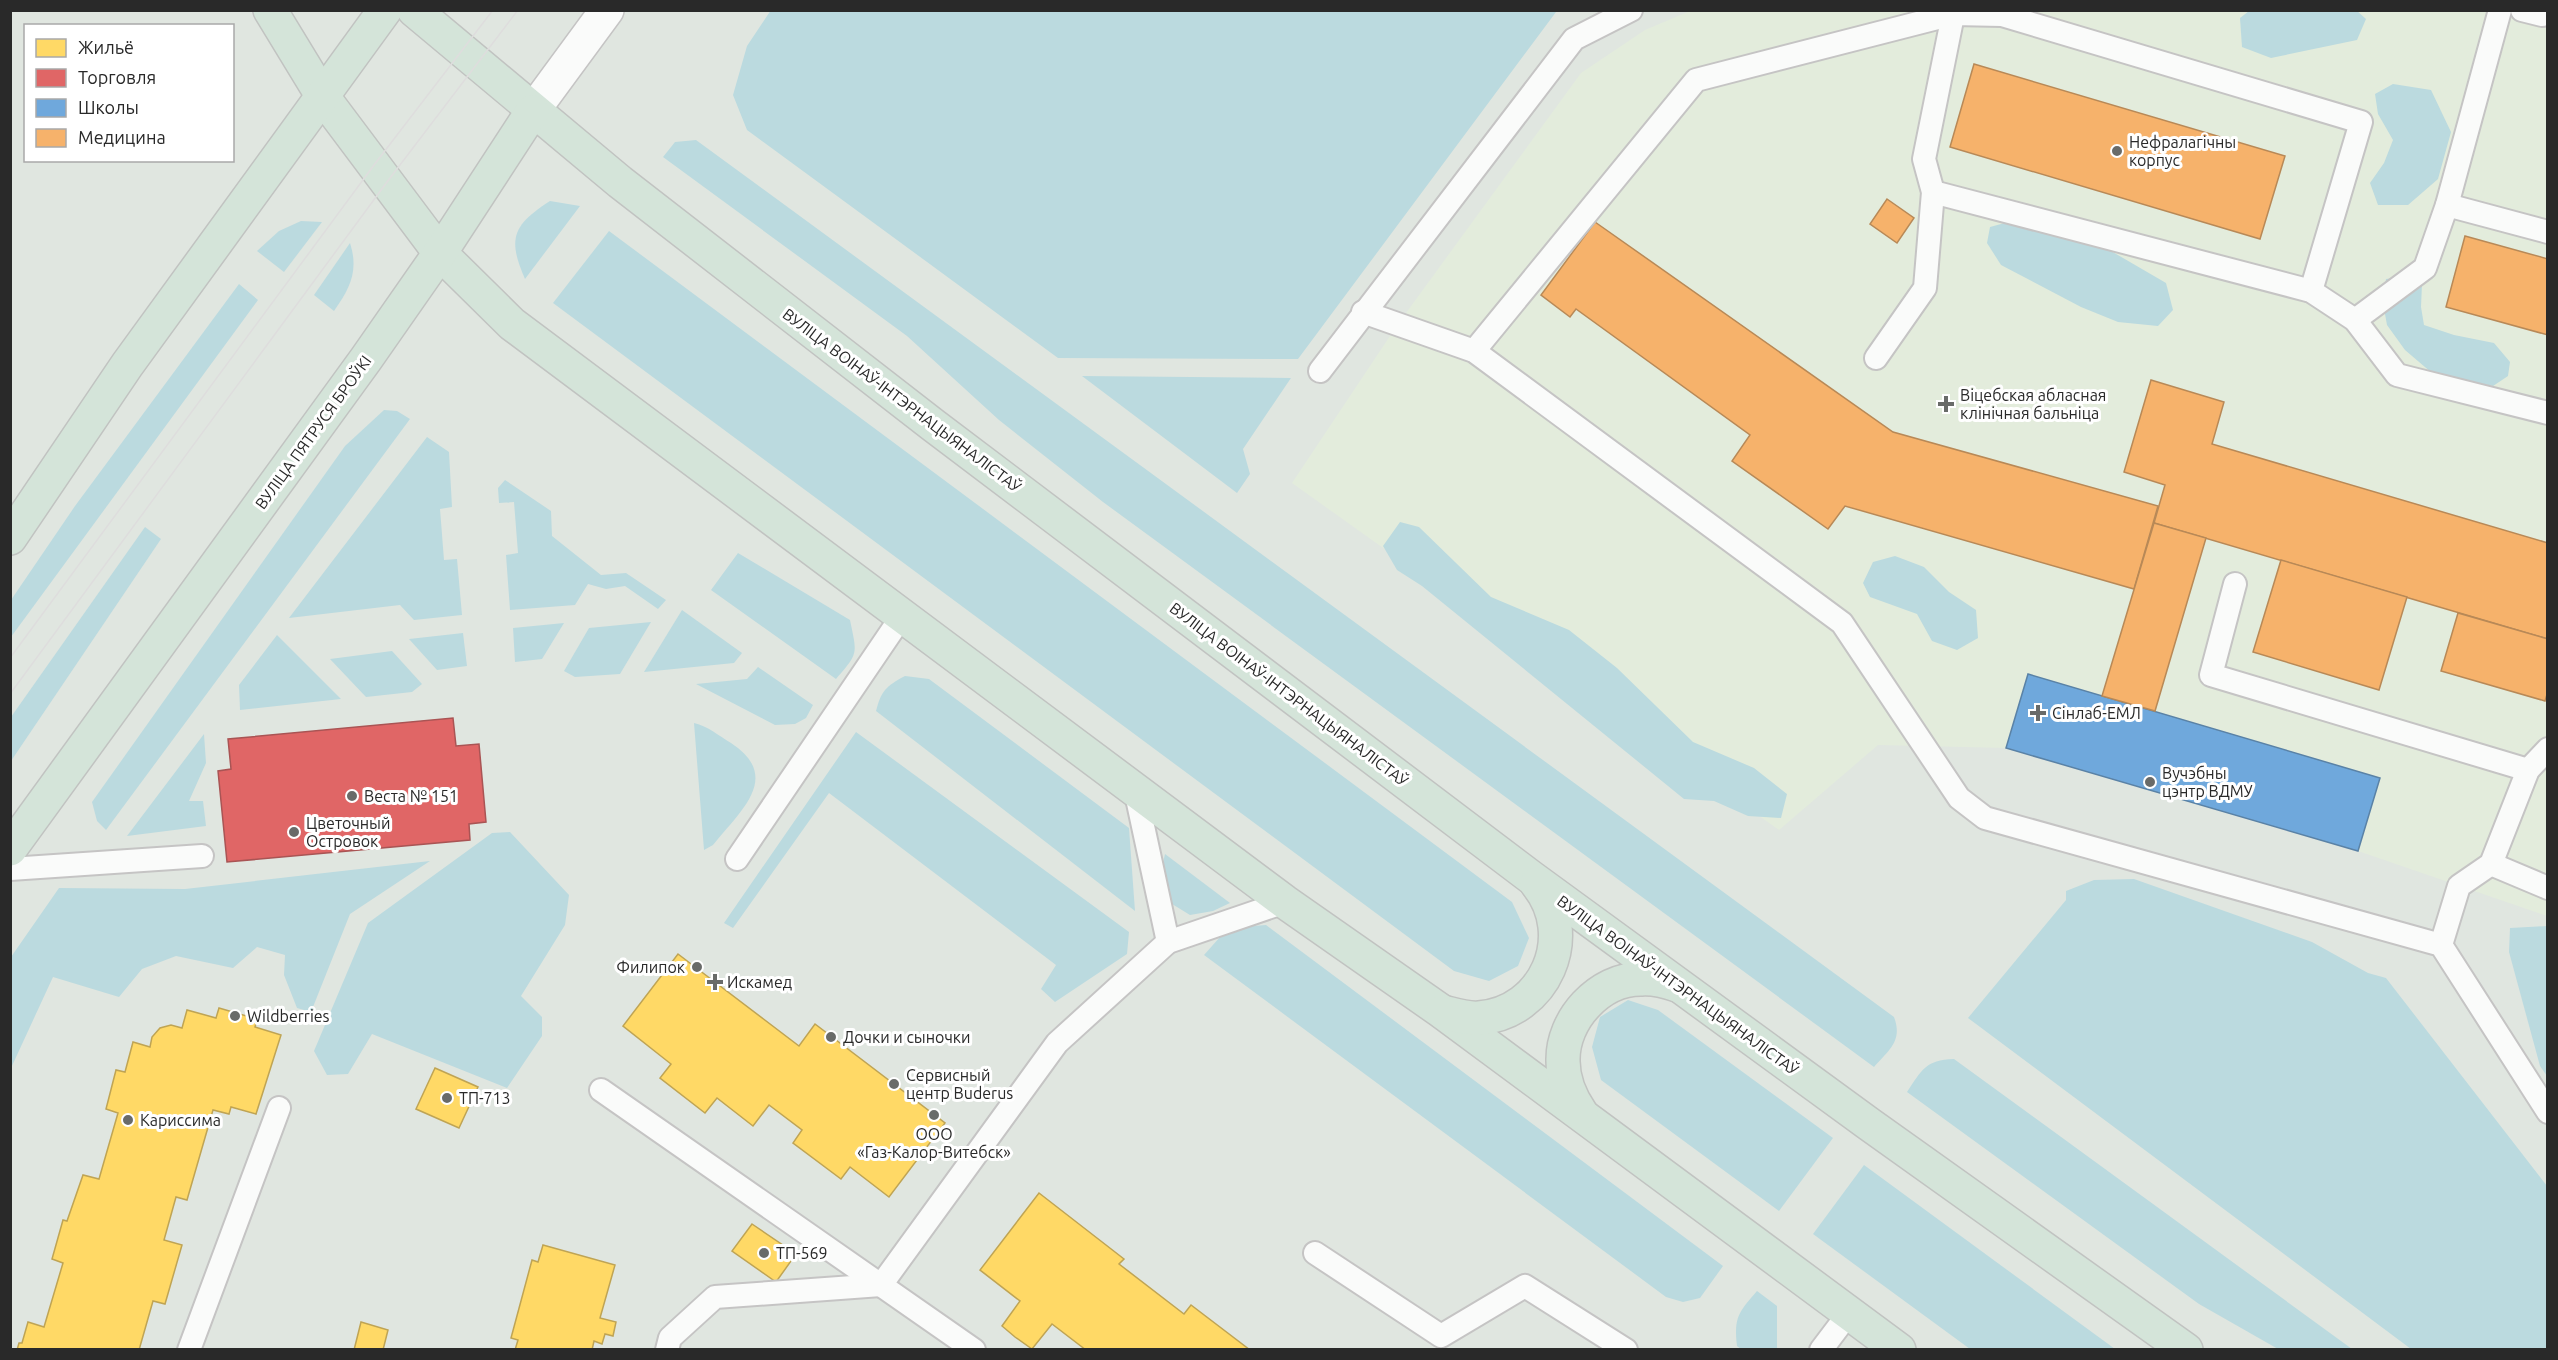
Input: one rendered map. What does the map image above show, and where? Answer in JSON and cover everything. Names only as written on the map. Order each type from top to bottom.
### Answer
[{"type":"main road","points":[[270,10],[323,96],[440,253],[512,324],[1285,902],[1441,1011],[1899,1350]]},
{"type":"main road","points":[[10,538],[127,365],[385,10]]},
{"type":"main road","name":"ВУЛІЦА ВОІНАЎ-ІНТЭРНАЦЫЯНАЛІСТАЎ","points":[[414,10],[628,189],[933,425],[1532,878],[2186,1350]]},
{"type":"main road","name":"ВУЛІЦА ПЯТРУСЯ БРОЎКІ","points":[[10,849],[366,359],[440,253],[532,111],[607,10]]},
{"type":"main road","points":[[1441,1011],[1459,1017],[1478,1018],[1496,1015],[1514,1009],[1541,985],[1551,968],[1556,949],[1556,929],[1548,902],[1532,878]]},
{"type":"main road","points":[[1583,1116],[1572,1099],[1565,1080],[1563,1060],[1565,1040],[1573,1021],[1584,1005],[1609,987],[1639,978],[1679,985]]},
{"type":"lane","points":[[1320,371],[1574,39],[1631,10]]},
{"type":"lane","points":[[2355,320],[2425,268],[2447,205],[2500,10]]},
{"type":"lane","points":[[1474,351],[1696,80],[1954,12],[2002,15],[2361,122],[2311,291]]},
{"type":"lane","points":[[1876,358],[1925,288],[1933,192],[1924,159],[1954,12]]},
{"type":"lane","points":[[1933,192],[2311,291],[2355,320],[2397,375],[2547,413]]},
{"type":"lane","points":[[2447,205],[2547,232]]},
{"type":"lane","points":[[1363,312],[1474,351],[1842,622],[1959,798],[1986,818],[2441,945],[2547,1112]]},
{"type":"lane","points":[[2235,584],[2211,675],[2528,770]]},
{"type":"lane","points":[[737,859],[902,616]]},
{"type":"lane","points":[[2441,945],[2459,886],[2491,864],[2528,770],[2547,749]]},
{"type":"lane","points":[[1136,789],[1168,942]]},
{"type":"lane","points":[[10,869],[202,856]]},
{"type":"lane","points":[[2491,864],[2547,888]]},
{"type":"lane","points":[[667,1350],[670,1338],[715,1297],[881,1285],[1057,1043],[1168,942],[1285,902]]},
{"type":"lane","points":[[601,1090],[974,1350]]},
{"type":"lane","points":[[189,1350],[279,1108]]},
{"type":"lane","points":[[1315,1253],[1442,1336],[1525,1286],[1626,1350]]},
{"type":"lane","points":[[1821,1350],[1849,1312]]},
{"type":"shaded area","points":[[771,10],[1560,11],[1556,12],[1298,359],[1058,358],[747,130],[733,95],[747,46]]},
{"type":"shaded area","points":[[2356,10],[2366,19],[2357,40],[2271,58],[2242,47],[2240,18],[2249,11]]},
{"type":"shaded area","name":"Віцебская абласная клінічная бальніца","points":[[1690,11],[2547,11],[2547,916],[2358,851],[2006,748],[1878,745],[1779,830],[1292,483],[1398,324],[1581,73],[1645,30]]},
{"type":"shaded area","points":[[2393,84],[2431,90],[2451,132],[2438,179],[2408,205],[2378,205],[2370,183],[2384,163],[2393,140],[2378,114],[2375,94]]},
{"type":"shaded area","points":[[696,140],[1894,1017],[1897,1033],[1893,1045],[1874,1067],[1103,502],[999,420],[907,336],[663,157],[675,142]]},
{"type":"shaded area","points":[[550,201],[580,206],[525,279],[516,253],[517,234],[521,225],[528,218]]},
{"type":"shaded area","points":[[301,221],[322,222],[284,272],[257,251],[279,231]]},
{"type":"shaded area","points":[[2012,221],[2111,251],[2166,283],[2173,310],[2158,326],[2118,322],[2081,307],[2001,265],[1987,243],[1990,227]]},
{"type":"shaded area","points":[[609,231],[1512,902],[1529,938],[1518,966],[1489,981],[1454,971],[553,303]]},
{"type":"shaded area","points":[[350,243],[354,262],[353,271],[345,295],[334,311],[314,295]]},
{"type":"shaded area","points":[[2410,276],[2422,284],[2421,307],[2424,325],[2454,335],[2494,343],[2510,362],[2508,376],[2493,386],[2432,373],[2405,350],[2387,325],[2383,303],[2386,279]]},
{"type":"shaded area","points":[[239,284],[258,300],[11,637],[11,600],[75,506]]},
{"type":"shaded area","points":[[1082,376],[1291,378],[1243,449],[1250,474],[1237,493]]},
{"type":"shaded area","points":[[384,410],[397,411],[410,419],[106,830],[97,821],[92,802],[345,446]]},
{"type":"shaded area","points":[[427,437],[449,452],[452,507],[440,509],[444,560],[457,559],[462,615],[414,620],[400,605],[289,618]]},
{"type":"shaded area","points":[[505,480],[551,511],[552,536],[601,575],[626,573],[666,600],[658,609],[625,586],[606,589],[588,584],[575,605],[510,610],[506,555],[518,553],[514,502],[499,503],[498,488]]},
{"type":"shaded area","points":[[1400,522],[1419,527],[1491,597],[1569,630],[1617,668],[1693,742],[1754,768],[1787,794],[1781,818],[1748,816],[1714,801],[1684,799],[1422,586],[1397,570],[1383,546]]},
{"type":"shaded area","points":[[145,527],[161,539],[11,761],[11,717]]},
{"type":"shaded area","points":[[738,553],[850,620],[854,652],[849,664],[836,679],[711,590]]},
{"type":"shaded area","points":[[1895,556],[1924,567],[1949,592],[1976,610],[1978,638],[1957,650],[1932,641],[1917,614],[1870,597],[1863,583],[1873,562]]},
{"type":"shaded area","points":[[682,610],[742,653],[734,663],[644,672]]},
{"type":"shaded area","points":[[651,622],[620,674],[575,677],[564,671],[589,628]]},
{"type":"shaded area","points":[[564,623],[542,659],[515,662],[513,628]]},
{"type":"shaded area","points":[[463,633],[467,666],[437,670],[409,639]]},
{"type":"shaded area","points":[[277,635],[341,699],[240,710],[239,685]]},
{"type":"shaded area","points":[[392,651],[422,684],[412,692],[366,697],[330,659]]},
{"type":"shaded area","points":[[758,667],[813,705],[806,718],[795,724],[775,725],[696,684],[747,679]]},
{"type":"shaded area","points":[[905,676],[929,679],[1129,828],[1135,911],[876,711],[885,690]]},
{"type":"shaded area","points":[[694,723],[704,726],[731,743],[746,756],[754,768],[755,781],[752,794],[735,820],[713,845],[704,850]]},
{"type":"shaded area","points":[[856,732],[1129,932],[1127,954],[1055,1002],[1041,989],[1056,965],[829,793],[733,928],[724,923]]},
{"type":"shaded area","points":[[204,734],[206,763],[189,801],[203,801],[206,826],[127,836]]},
{"type":"shaded area","points":[[510,832],[569,895],[565,925],[521,996],[542,1017],[542,1036],[507,1088],[372,1034],[348,1074],[327,1075],[314,1051],[368,923],[492,833]]},
{"type":"shaded area","points":[[1165,854],[1230,903],[1213,911],[1190,915],[1164,899],[1160,876]]},
{"type":"shaded area","points":[[430,861],[350,914],[311,1012],[297,1008],[284,975],[285,955],[257,947],[233,968],[176,956],[142,969],[119,997],[53,977],[11,1068],[11,957],[59,888],[185,889]]},
{"type":"shaded area","points":[[2134,879],[2312,942],[2368,973],[2386,978],[2547,1186],[2547,1349],[2411,1349],[1968,1018],[2066,900],[2066,891],[2094,880]]},
{"type":"shaded area","points":[[1266,925],[1723,1266],[1700,1298],[1683,1302],[1666,1297],[1204,955],[1228,928]]},
{"type":"shaded area","points":[[2548,926],[2547,1076],[2540,1066],[2509,952],[2510,928]]},
{"type":"shaded area","points":[[1628,1000],[1658,1010],[1833,1138],[1779,1211],[1601,1080],[1592,1047],[1600,1017]]},
{"type":"shaded area","points":[[1954,1059],[2352,1349],[2278,1349],[2199,1304],[1907,1092],[1930,1064]]},
{"type":"shaded area","points":[[1864,1165],[2115,1349],[1970,1349],[1813,1234]]},
{"type":"shaded area","points":[[1757,1291],[1777,1306],[1777,1349],[1741,1349],[1737,1346],[1736,1328],[1739,1316]]},
{"type":"building: Жильё","points":[[678,954],[799,1046],[815,1024],[945,1123],[889,1197],[850,1167],[841,1179],[793,1143],[802,1130],[769,1105],[753,1126],[717,1098],[705,1113],[660,1078],[671,1064],[623,1026]]},
{"type":"building: Жильё","points":[[219,1008],[257,1019],[255,1027],[281,1035],[256,1114],[231,1107],[229,1114],[213,1110],[187,1200],[176,1197],[164,1240],[182,1245],[165,1304],[153,1301],[139,1350],[17,1350],[19,1343],[22,1343],[28,1322],[44,1327],[63,1263],[52,1259],[63,1220],[67,1221],[83,1175],[99,1179],[118,1113],[106,1109],[116,1070],[125,1072],[133,1042],[150,1047],[152,1037],[160,1028],[171,1025],[182,1028],[187,1010],[216,1018]]},
{"type":"building: Жильё","name":"ТП-713","points":[[435,1068],[478,1087],[459,1128],[416,1109]]},
{"type":"building: Жильё","points":[[1039,1193],[1124,1259],[1119,1264],[1184,1314],[1191,1305],[1250,1350],[1086,1350],[1052,1324],[1032,1349],[1015,1337],[1002,1326],[1020,1301],[980,1270]]},
{"type":"building: Жильё","name":"ТП-569","points":[[752,1224],[796,1254],[776,1282],[732,1251]]},
{"type":"building: Жильё","points":[[543,1245],[615,1265],[600,1318],[616,1322],[613,1336],[605,1334],[602,1344],[594,1341],[592,1350],[515,1350],[518,1340],[511,1338],[532,1260],[538,1262]]},
{"type":"building: Жильё","points":[[361,1322],[388,1330],[383,1350],[354,1350]]},
{"type":"building: Торговля","name":"Веста № 151","points":[[453,718],[456,746],[479,744],[486,822],[469,824],[470,840],[227,862],[218,771],[231,769],[228,739]]},
{"type":"building: Школы","points":[[2028,674],[2380,778],[2358,851],[2006,748]]},
{"type":"building: Медицина","name":"Нефралагічны корпус","points":[[1974,64],[2285,156],[2260,239],[1950,147]]},
{"type":"building: Медицина","points":[[1887,199],[1914,218],[1897,243],[1870,224]]},
{"type":"building: Медицина","points":[[1595,222],[1893,432],[2158,506],[2134,589],[1845,506],[1828,529],[1732,461],[1750,435],[1576,309],[1570,317],[1541,295]]},
{"type":"building: Медицина","points":[[2465,236],[2548,259],[2548,335],[2446,307]]},
{"type":"building: Медицина","points":[[2151,380],[2224,402],[2212,444],[2548,543],[2548,639],[2154,523],[2165,485],[2124,472]]},
{"type":"building: Медицина","points":[[2154,523],[2206,538],[2155,711],[2102,696]]},
{"type":"building: Медицина","points":[[2281,560],[2407,597],[2379,690],[2253,652]]},
{"type":"building: Медицина","points":[[2458,613],[2548,639],[2548,691],[2545,701],[2441,671]]},
{"type":"tram line","points":[[10,658],[374,165],[493,10]]},
{"type":"tram line","points":[[10,694],[387,182],[518,10]]},
{"type":"place","name":"Нефралагічны корпус","points":[[2117,151]]},
{"type":"place","name":"Віцебская абласная клінічная бальніца","points":[[1946,404]]},
{"type":"place","name":"Сінлаб-ЕМЛ","points":[[2038,713]]},
{"type":"place","name":"Вучэбны цэнтр ВДМУ","points":[[2150,782]]},
{"type":"place","name":"Веста № 151","points":[[352,796]]},
{"type":"place","name":"Цветочный Островок","points":[[294,832]]},
{"type":"place","name":"Филипок","points":[[697,967]]},
{"type":"place","name":"Искамед","points":[[715,982]]},
{"type":"place","name":"Wildberries","points":[[235,1016]]},
{"type":"place","name":"Дочки и сыночки","points":[[831,1037]]},
{"type":"place","name":"Сервисный центр Buderus","points":[[894,1084]]},
{"type":"place","name":"ТП-713","points":[[447,1098]]},
{"type":"place","name":"ООО «Газ-Калор-Витебск»","points":[[934,1115]]},
{"type":"place","name":"Кариссима","points":[[128,1120]]},
{"type":"place","name":"ТП-569","points":[[764,1253]]}]
